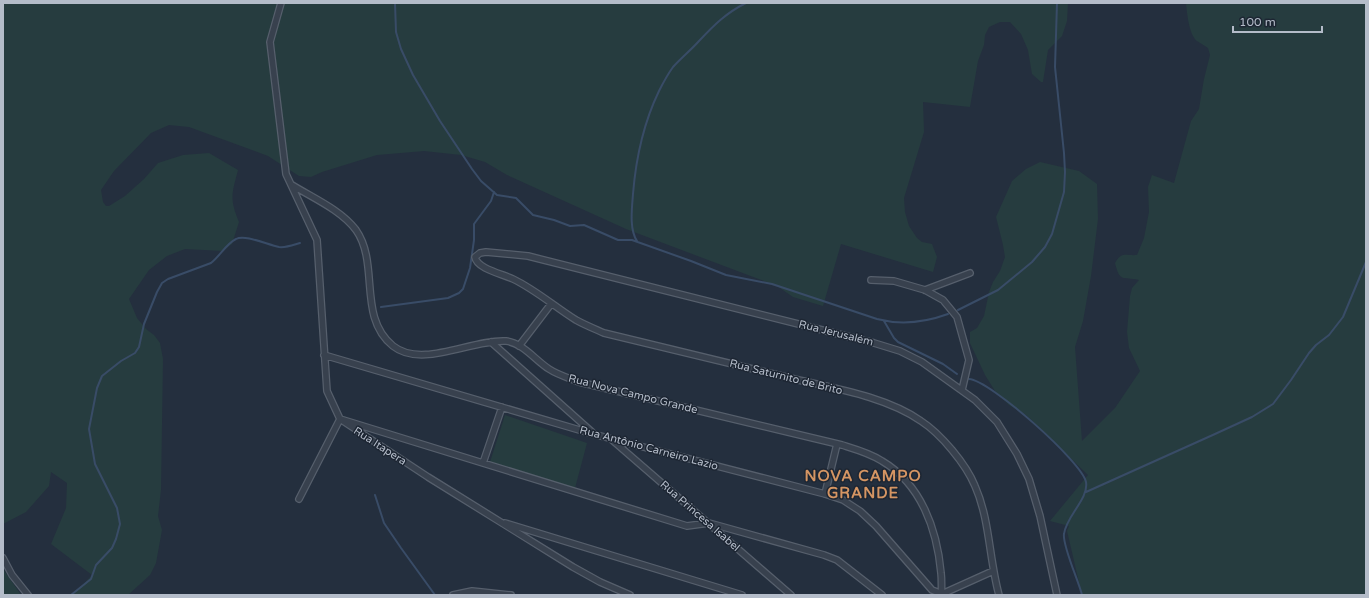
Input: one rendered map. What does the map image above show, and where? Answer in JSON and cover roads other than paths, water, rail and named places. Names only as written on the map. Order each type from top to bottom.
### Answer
[{"type":"street","points":[[281,3],[270,42],[286,174],[317,240],[326,391],[340,419],[687,526],[709,523],[824,554],[837,560],[882,595]]},
{"type":"street","name":"Rua Nova Campo Grande","points":[[292,185],[344,216],[356,230],[362,241],[366,254],[372,305],[376,320],[383,335],[403,352],[415,355],[430,354],[491,342],[507,341],[519,346],[558,375],[579,382],[837,444],[860,451],[881,460],[898,472],[913,488],[922,504],[938,551],[942,594]]},
{"type":"street","name":"Rua Jerusalém","points":[[475,257],[480,253],[486,252],[528,256],[874,343],[900,352],[922,362],[975,400],[997,422],[1017,454],[1029,479],[1040,516],[1057,595]]},
{"type":"street","name":"Rua Saturnito de Brito","points":[[475,257],[476,262],[481,266],[504,274],[576,320],[604,333],[858,394],[901,410],[921,421],[942,439],[959,460],[975,485],[985,513],[993,571],[999,595]]},
{"type":"street","points":[[925,290],[970,273]]},
{"type":"street","points":[[871,280],[894,281],[925,290],[944,300],[957,317],[969,360],[962,390]]},
{"type":"street","points":[[519,346],[551,304]]},
{"type":"street","points":[[491,342],[593,434]]},
{"type":"street","name":"Rua Antônio Carneiro Lazio","points":[[324,355],[593,434],[825,494],[842,500],[860,511],[876,526],[932,590],[942,594]]},
{"type":"street","points":[[483,463],[502,407]]},
{"type":"street","points":[[299,499],[340,419]]},
{"type":"street","name":"Rua Itapera","points":[[340,419],[573,567],[600,582],[630,595]]},
{"type":"street","name":"Rua Princesa Isabel","points":[[610,438],[791,595]]},
{"type":"street","points":[[825,494],[837,444]]},
{"type":"street","points":[[497,520],[742,595]]},
{"type":"street","points":[[3,558],[12,574],[28,595]]},
{"type":"street","points":[[942,594],[993,571]]},
{"type":"street","points":[[453,595],[472,590],[511,595]]},
{"type":"waterway","points":[[395,3],[396,32],[401,49],[413,75],[440,121],[472,169],[481,181],[497,195],[516,198],[533,215],[570,226],[584,225],[618,240],[632,240],[726,275],[772,284],[877,319],[895,322],[913,322],[948,314]]},
{"type":"waterway","points":[[637,241],[634,236],[632,218],[636,167],[641,141],[653,103],[673,67],[721,20],[732,11],[746,3]]},
{"type":"waterway","points":[[958,310],[998,290],[1032,262],[1045,247],[1052,234],[1064,192],[1065,172],[1055,67],[1057,3]]},
{"type":"waterway","points":[[381,307],[448,298],[459,293],[463,289],[470,268],[474,240],[474,224],[491,201],[494,192]]},
{"type":"waterway","points":[[71,595],[91,579],[96,565],[112,548],[120,524],[117,508],[95,464],[89,429],[97,388],[102,376],[121,361],[135,353],[139,347],[144,324],[162,283],[168,279],[211,263],[229,244],[236,239],[251,239],[279,247],[287,247],[300,243]]},
{"type":"waterway","points":[[1086,492],[1252,417],[1273,404],[1309,353],[1316,345],[1329,335],[1343,317],[1366,262]]},
{"type":"waterway","points":[[884,321],[898,342],[943,364],[957,374]]},
{"type":"waterway","points":[[969,379],[980,383],[996,393],[1034,423],[1053,441],[1081,472],[1086,482],[1086,488],[1081,501],[1066,527],[1064,539],[1082,595]]},
{"type":"waterway","points":[[375,495],[384,523],[435,595]]},
{"type":"district","name":"NOVA CAMPO GRANDE","points":[[863,484]]}]
